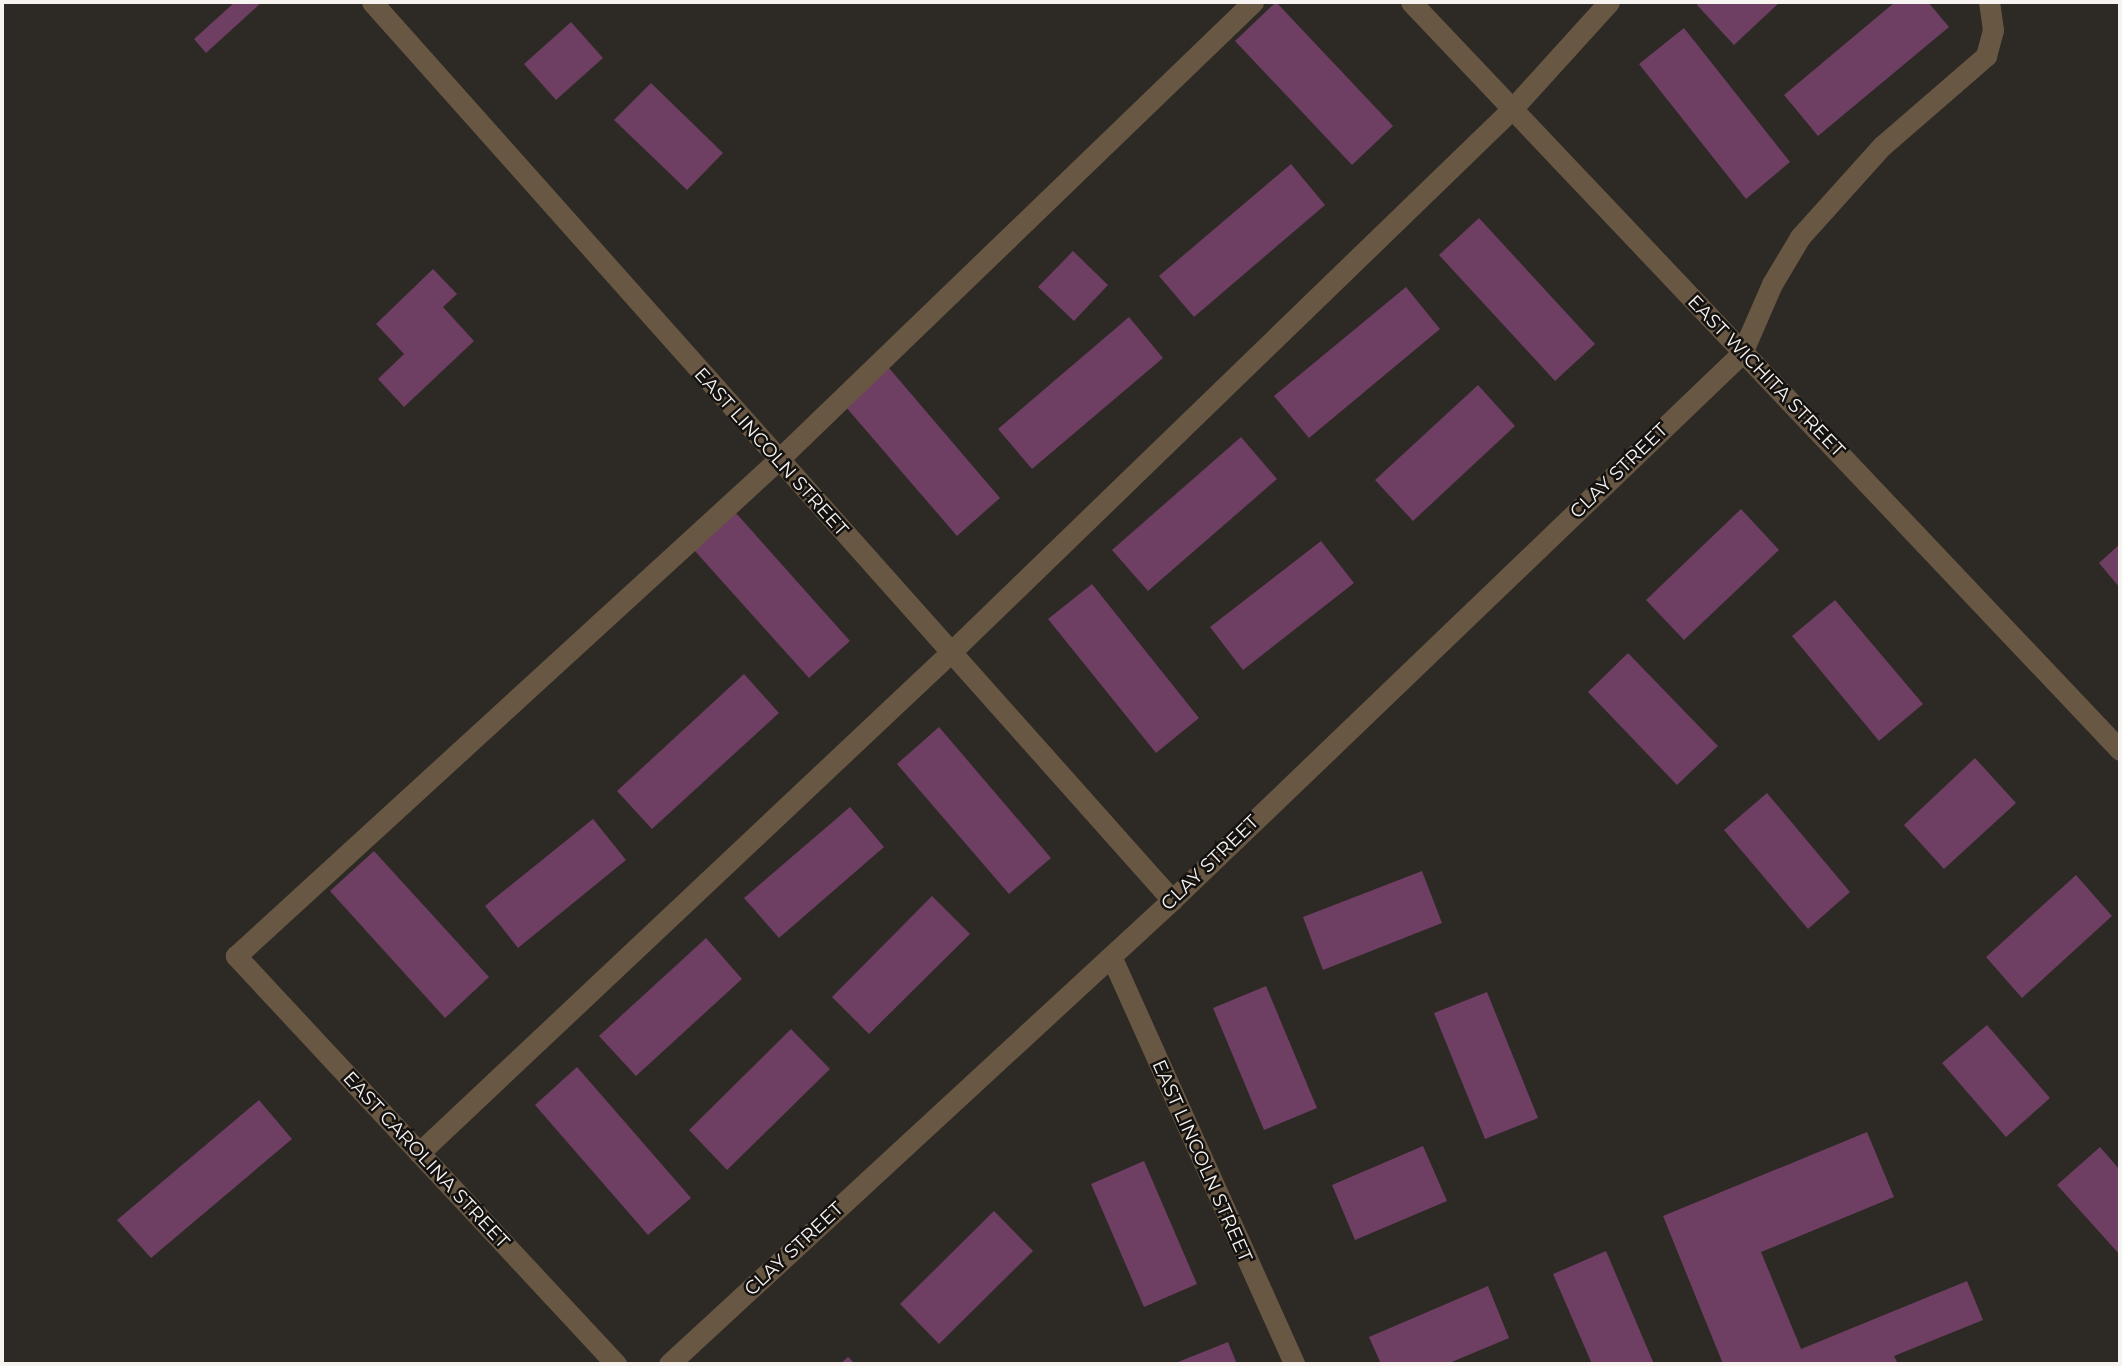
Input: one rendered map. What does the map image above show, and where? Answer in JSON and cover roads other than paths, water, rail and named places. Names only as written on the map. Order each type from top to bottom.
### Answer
[{"type":"street","name":"EAST LINCOLN STREET","points":[[372,2],[1172,900]]},
{"type":"street","points":[[778,460],[1253,2]]},
{"type":"street","name":"EAST WICHITA STREET","points":[[1411,2],[1742,353],[1873,484],[2120,750]]},
{"type":"street","points":[[419,1153],[951,652],[1512,110],[1609,2]]},
{"type":"street","points":[[1742,353],[1772,284],[1800,237],[1881,146],[1986,57],[1993,30],[1989,2]]},
{"type":"street","name":"CLAY STREET","points":[[669,1364],[1172,900],[1742,353]]},
{"type":"street","name":"EAST CAROLINA STREET","points":[[616,1364],[236,956],[778,460]]},
{"type":"street","name":"EAST LINCOLN STREET","points":[[1111,956],[1294,1364]]}]
